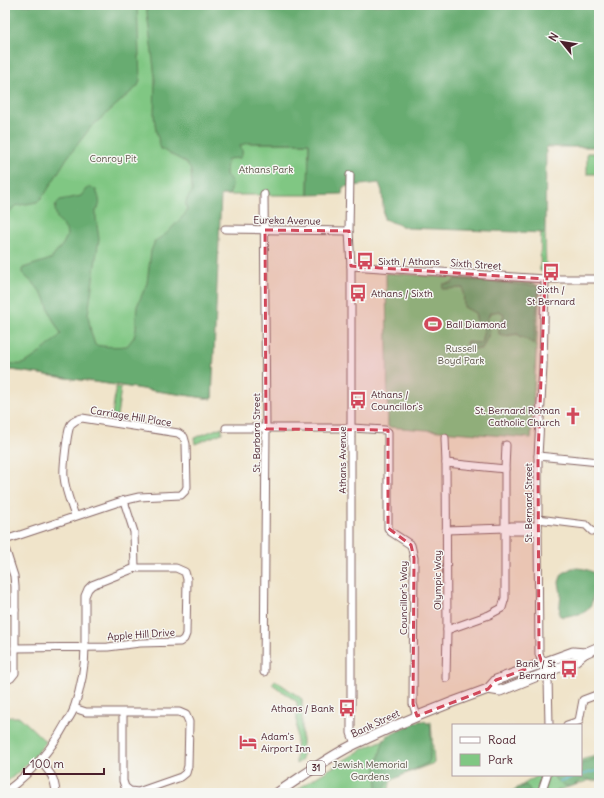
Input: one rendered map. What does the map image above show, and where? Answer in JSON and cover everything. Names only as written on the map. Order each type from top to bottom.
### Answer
[{"type":"main road","name":"Bank Street","points":[[488,689],[500,691],[576,661],[584,653],[599,647]]},
{"type":"main road","name":"Bank Street","points":[[278,793],[355,744],[417,716],[488,689],[496,680],[573,652],[584,653]]},
{"type":"street","name":"Athans Avenue","points":[[350,175],[349,231],[351,266],[352,428],[351,733],[355,744]]},
{"type":"street","name":"St. Barbara Street","points":[[264,194],[266,429],[264,672]]},
{"type":"street","name":"Eureka Avenue","points":[[225,229],[349,231]]},
{"type":"street","name":"Sixth Street","points":[[351,266],[545,279],[599,279]]},
{"type":"street","name":"St. Bernard Street","points":[[545,279],[538,456],[539,654],[548,681],[549,724]]},
{"type":"street","name":"Carriage Hill Place","points":[[5,540],[75,516],[139,497],[181,495],[187,487],[186,440],[184,437],[178,433],[82,418],[78,419],[69,429],[64,460],[65,482],[75,516]]},
{"type":"street","points":[[226,428],[352,428]]},
{"type":"street","name":"Councillor's Way","points":[[352,428],[385,430],[388,432],[388,528],[390,532],[412,545],[414,558],[413,704],[417,716]]},
{"type":"street","name":"Olympic Way","points":[[445,438],[446,678]]},
{"type":"street","points":[[447,630],[489,615],[502,608],[505,598],[506,445]]},
{"type":"street","points":[[538,456],[599,462]]},
{"type":"street","points":[[446,463],[505,469]]},
{"type":"street","points":[[124,501],[134,532],[135,568]]},
{"type":"street","points":[[446,530],[506,528],[511,526],[586,524],[592,531]]},
{"type":"street","points":[[5,548],[14,576],[15,588],[14,673],[5,681]]},
{"type":"street","name":"Apple Hill Drive","points":[[5,792],[20,781],[40,761],[61,733],[74,708],[82,684],[86,647],[85,596],[88,589],[92,585],[135,568],[176,568],[185,572],[187,579],[186,634],[184,639],[180,642],[86,647]]},
{"type":"street","points":[[5,610],[15,610]]},
{"type":"street","points":[[15,648],[86,647]]},
{"type":"street","points":[[570,724],[580,721],[583,700],[599,694]]},
{"type":"street","points":[[74,708],[86,712],[123,712],[179,712],[186,715],[189,722],[188,766],[186,773],[181,777],[138,792],[130,791],[125,787],[123,780],[123,712]]},
{"type":"street","points":[[40,761],[50,772],[55,784],[56,793]]},
{"type":"street","points":[[541,793],[547,776]]},
{"type":"highlighted area","points":[[265,230],[349,231],[351,266],[545,279],[538,456],[539,654],[542,663],[496,680],[488,689],[417,716],[413,704],[414,558],[411,545],[388,528],[388,430],[266,429]]},
{"type":"green space","name":"Conroy Pit","points":[[5,5],[221,5],[212,399],[5,369]]},
{"type":"green space","points":[[5,5],[137,5],[140,80],[138,86],[91,127],[67,158],[45,194],[37,202],[15,206],[5,217]]},
{"type":"green space","points":[[146,5],[599,5],[599,147],[546,147],[545,233],[407,228],[384,219],[382,191],[379,183],[343,187],[342,194],[308,195],[309,143],[248,143],[241,145],[242,154],[240,158],[227,160],[226,175],[232,182],[229,195],[221,195],[212,399],[5,369],[5,363],[19,364],[30,360],[61,334],[51,316],[45,298],[36,286],[22,273],[23,268],[51,259],[63,244],[67,236],[66,230],[57,218],[55,210],[56,204],[60,200],[81,196],[86,189],[91,187],[96,190],[99,201],[96,211],[96,218],[99,239],[88,315],[95,345],[115,347],[127,346],[134,337],[136,330],[137,306],[147,283],[151,251],[155,241],[166,234],[187,210],[186,200],[192,192],[191,170],[185,162],[161,149],[156,131],[154,116],[155,77]]},
{"type":"green space","name":"Athans Park","points":[[223,142],[309,143],[308,195],[222,195]]},
{"type":"green space","points":[[587,153],[599,153],[599,174],[587,174]]},
{"type":"green space","points":[[541,233],[545,233],[546,272],[540,271]]},
{"type":"green space","name":"Russell Boyd Park","points":[[386,273],[534,283],[540,288],[531,438],[388,427]]},
{"type":"green space","points":[[455,279],[539,286],[534,344],[522,337],[520,338],[518,334],[505,336],[499,334],[499,323],[502,321],[504,314],[499,311],[490,313],[486,322],[490,332],[482,349],[467,349],[466,342],[481,343],[484,329],[477,322],[475,313],[464,307],[463,288],[442,289],[443,284],[452,283]]},
{"type":"green space","points":[[116,387],[121,388],[117,416],[112,415]]},
{"type":"green space","points":[[222,427],[222,433],[195,444],[194,438]]},
{"type":"green space","points":[[572,568],[593,572],[598,577],[598,583],[589,609],[583,613],[563,617],[559,615],[561,594],[559,582],[562,574]]},
{"type":"green space","points":[[275,680],[302,699],[302,760],[296,764],[297,702],[272,684]]},
{"type":"green space","points":[[5,717],[20,717],[46,742],[27,764],[5,783]]},
{"type":"green space","points":[[419,721],[424,721],[431,725],[430,760],[428,763],[388,782],[385,793],[377,793],[376,769],[383,742],[387,736]]},
{"type":"green space","name":"Jewish Memorial Gardens","points":[[431,722],[434,763],[391,779],[388,793],[293,793],[361,750],[392,736]]},
{"type":"green space","points":[[599,755],[599,777],[551,793],[509,793],[537,776],[582,776],[582,760]]},
{"type":"green space","points":[[599,757],[599,780],[592,781],[583,779],[575,785],[567,786],[555,779],[554,776],[582,776],[582,764]]},
{"type":"green space","points":[[525,785],[529,788],[530,793],[512,793]]},
{"type":"waterway","points":[[582,775],[599,770]]},
{"type":"waterway","points":[[560,781],[578,776]]},
{"type":"place","name":"Sixth / Athans","points":[[365,261]]},
{"type":"place","name":"Sixth / St Bernard","points":[[551,272]]},
{"type":"place","name":"Athans / Sixth","points":[[358,293]]},
{"type":"place","name":"Ball Diamond","points":[[433,324]]},
{"type":"place","name":"Athans / Councillor's","points":[[358,400]]},
{"type":"place","name":"St. Bernard Roman Catholic Church","points":[[573,416]]},
{"type":"place","name":"Bank / St Bernard","points":[[569,669]]},
{"type":"place","name":"Athans / Bank","points":[[347,708]]},
{"type":"place","name":"Adam's Airport Inn","points":[[248,742]]}]
